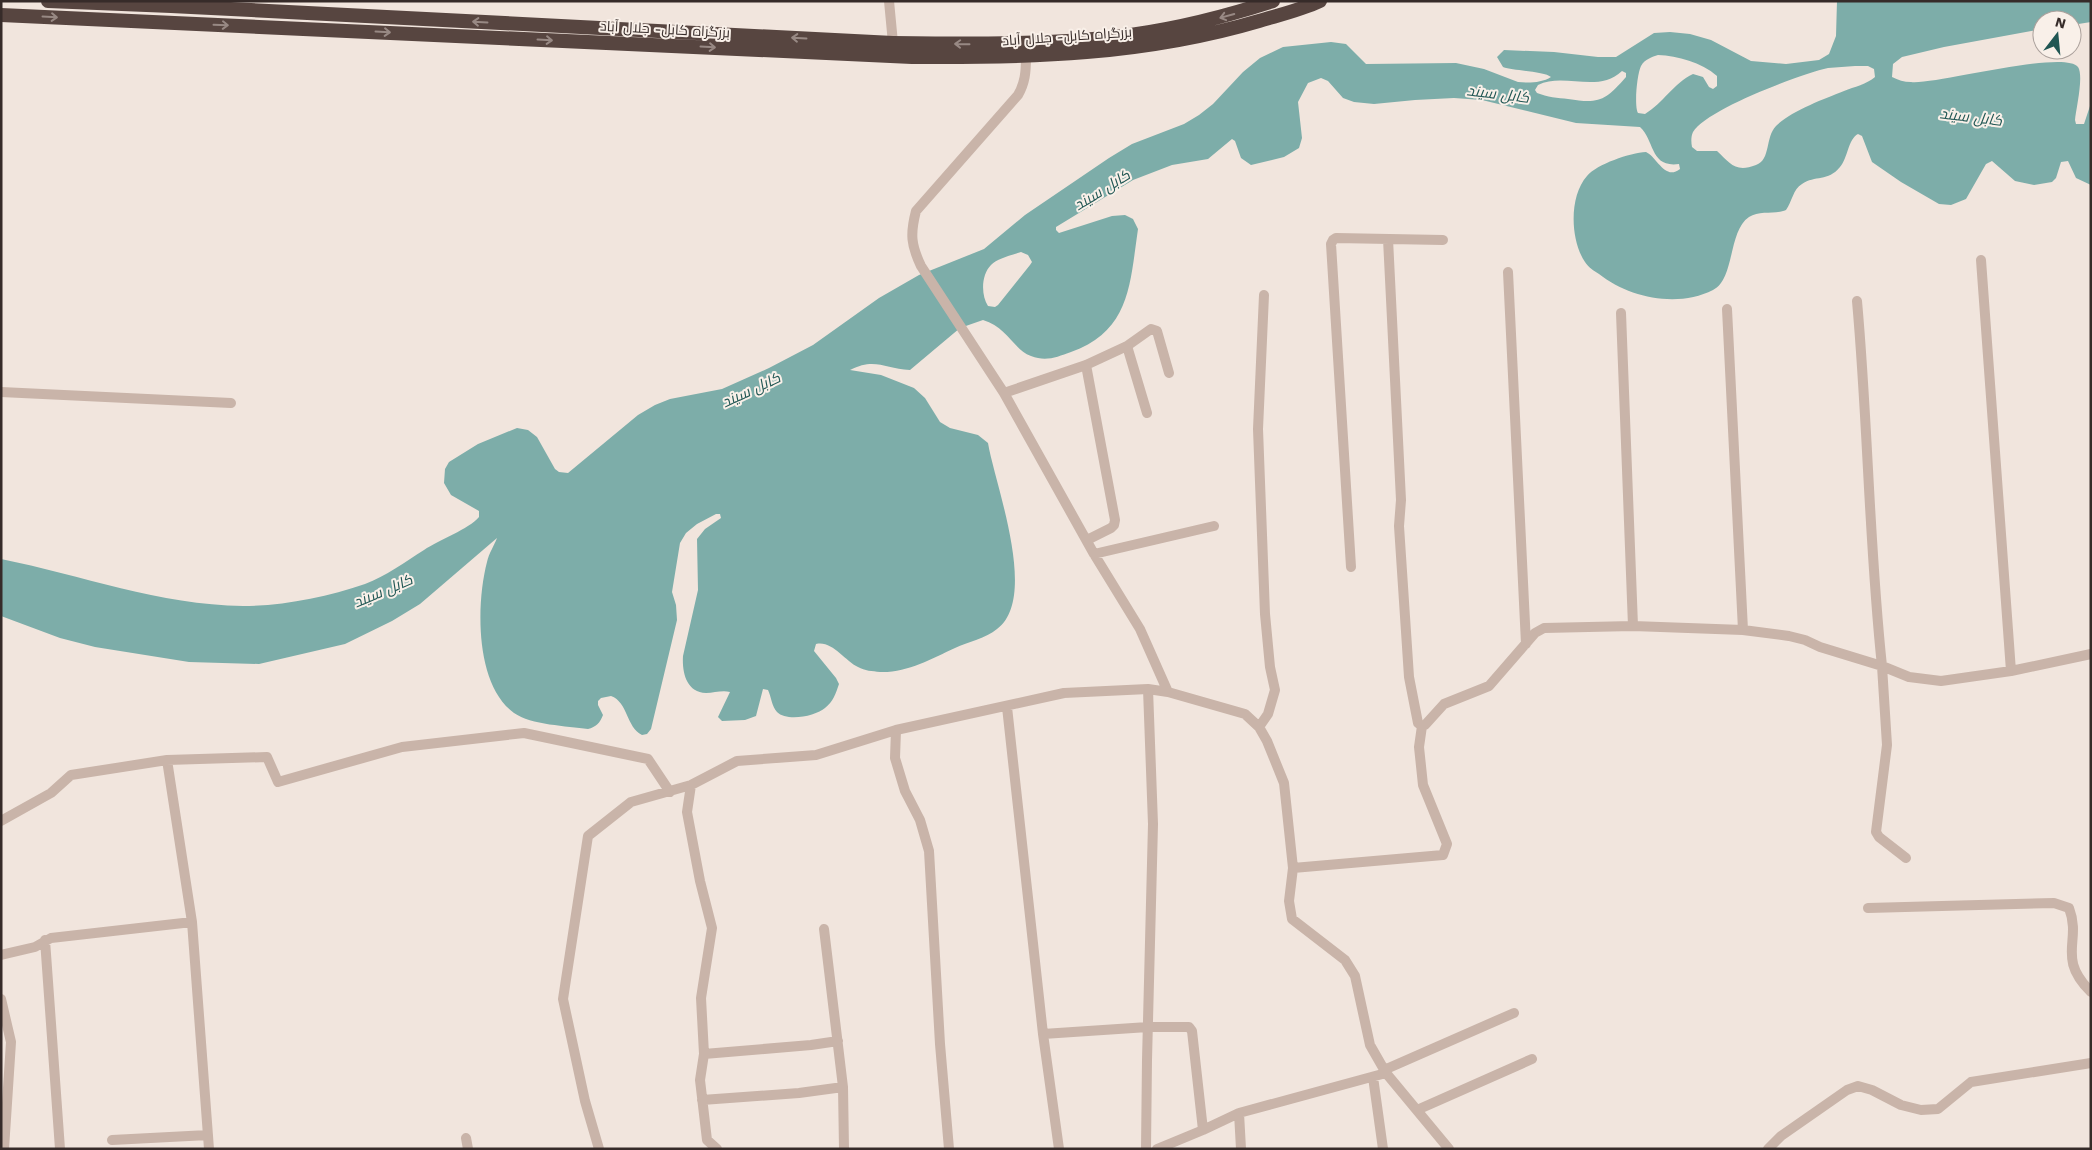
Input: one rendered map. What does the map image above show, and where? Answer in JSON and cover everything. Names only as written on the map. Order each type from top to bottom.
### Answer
[{"type":"highway","name":"بزرگراه کابل- جلال آباد","points":[[48,1],[339,15],[856,48],[893,43],[912,50]]},
{"type":"highway","name":"بزرگراه کابل- جلال آباد","points":[[1,14],[339,30],[912,50],[997,51],[1116,37],[1199,23],[1274,1]]},
{"type":"highway","name":"بزرگراه کابل- جلال آباد","points":[[997,51],[1026,57],[1123,50],[1178,41],[1232,29],[1320,1]]},
{"type":"highway","points":[[339,15],[339,30]]},
{"type":"street","points":[[890,1],[893,43]]},
{"type":"street","points":[[1026,57],[1023,87],[1018,95],[916,211],[911,228],[913,249],[921,266],[1004,393],[1094,554],[1140,629],[1168,692]]},
{"type":"street","points":[[1351,567],[1341,380],[1331,244],[1336,238],[1443,240]]},
{"type":"street","points":[[1388,239],[1401,500],[1398,526],[1408,668],[1418,723],[1422,726]]},
{"type":"street","points":[[1981,260],[2010,671]]},
{"type":"street","points":[[1508,272],[1526,644]]},
{"type":"street","points":[[1259,727],[1268,714],[1275,690],[1270,667],[1265,614],[1258,429],[1264,295]]},
{"type":"street","points":[[1857,301],[1862,360],[1874,594],[1882,666],[1887,745],[1876,832],[1879,837],[1906,858]]},
{"type":"street","points":[[1727,309],[1743,630]]},
{"type":"street","points":[[1622,313],[1633,626]]},
{"type":"street","points":[[1004,393],[1086,365],[1127,346],[1151,329],[1157,331],[1169,373]]},
{"type":"street","points":[[1127,346],[1147,413]]},
{"type":"street","points":[[1086,365],[1115,520],[1111,528],[1087,540]]},
{"type":"street","points":[[1,392],[231,403]]},
{"type":"street","points":[[1094,554],[1214,526]]},
{"type":"street","points":[[1293,868],[1443,855],[1447,844],[1423,784],[1419,748],[1422,726],[1444,704],[1489,686],[1535,633],[1544,628],[1633,626],[1743,630],[1805,640],[1820,647],[1882,666],[1909,677],[1941,681],[2010,671],[2091,654]]},
{"type":"street","points":[[1146,1149],[1153,824],[1148,689]]},
{"type":"street","points":[[599,1149],[585,1102],[563,999],[588,836],[632,802],[691,785],[737,761],[816,755],[896,730],[1008,707],[1064,693],[1148,689],[1168,692],[1245,714],[1259,727],[1267,741],[1284,783],[1293,868],[1289,901],[1292,919],[1344,960],[1355,976],[1370,1045],[1385,1072],[1449,1149]]},
{"type":"street","points":[[1008,707],[1043,1034],[1059,1149]]},
{"type":"street","points":[[896,730],[895,758],[905,791],[920,820],[929,851],[940,1044],[949,1149]]},
{"type":"street","points":[[1,821],[50,793],[71,775],[167,760],[267,757],[278,782],[402,747],[524,733],[648,759],[670,792]]},
{"type":"street","points":[[167,760],[192,922],[209,1149]]},
{"type":"street","points":[[691,785],[687,812],[700,881],[712,928],[702,998],[704,1054],[700,1080],[707,1140],[716,1149]]},
{"type":"street","points":[[1868,908],[2054,903],[2063,905],[2069,908],[2072,915],[2071,957],[2076,975],[2091,992]]},
{"type":"street","points":[[1,955],[35,946],[45,940],[192,922]]},
{"type":"street","points":[[824,929],[843,1087],[844,1149]]},
{"type":"street","points":[[45,940],[60,1149]]},
{"type":"street","points":[[1,999],[11,1042],[4,1149]]},
{"type":"street","points":[[1156,1149],[1239,1113],[1373,1077],[1514,1013]]},
{"type":"street","points":[[1043,1034],[1148,1027],[1191,1028],[1203,1130]]},
{"type":"street","points":[[704,1054],[838,1041]]},
{"type":"street","points":[[1417,1110],[1532,1059]]},
{"type":"street","points":[[1768,1149],[1781,1136],[1847,1090],[1858,1086],[1872,1090],[1901,1105],[1921,1110],[1938,1109],[1971,1082],[2091,1063]]},
{"type":"street","points":[[1373,1077],[1383,1149]]},
{"type":"street","points":[[702,1100],[800,1093],[843,1087]]},
{"type":"street","points":[[1239,1113],[1241,1149]]},
{"type":"street","points":[[112,1140],[208,1135]]},
{"type":"street","points":[[466,1138],[468,1149]]},
{"type":"water","name":"کابل سيند","points":[[1837,1],[2091,1],[2091,22],[2082,23],[2082,10],[2032,10],[2032,31],[1944,47],[1902,57],[1893,64],[1892,77],[1906,82],[1925,81],[2050,62],[2068,63],[2078,67],[2080,71],[2080,85],[2076,124],[2084,124],[2091,103],[2091,185],[2076,178],[2068,161],[2061,162],[2056,178],[2052,182],[2034,185],[2015,181],[1992,161],[1986,164],[1966,199],[1951,205],[1939,204],[1901,182],[1872,162],[1862,136],[1858,134],[1852,140],[1843,163],[1835,172],[1826,177],[1807,181],[1799,186],[1786,210],[1753,215],[1742,224],[1734,243],[1725,276],[1713,290],[1685,298],[1654,298],[1625,289],[1591,269],[1580,253],[1574,230],[1577,195],[1587,176],[1598,167],[1623,157],[1646,152],[1661,167],[1670,172],[1680,169],[1679,164],[1663,162],[1658,158],[1640,127],[1576,123],[1482,100],[1454,98],[1374,104],[1354,102],[1343,98],[1328,81],[1321,78],[1308,83],[1298,102],[1302,138],[1299,148],[1284,157],[1251,165],[1241,158],[1235,141],[1232,139],[1208,159],[1172,165],[1133,180],[1056,227],[1059,233],[1112,216],[1125,215],[1133,219],[1138,229],[1133,268],[1124,302],[1116,318],[1106,331],[1091,343],[1056,357],[1047,359],[1036,358],[1025,353],[998,328],[983,320],[960,328],[910,370],[866,364],[850,370],[881,375],[914,388],[925,398],[940,422],[950,428],[978,435],[988,443],[1011,540],[1014,593],[1009,614],[993,632],[909,668],[890,672],[869,671],[853,664],[833,648],[827,645],[816,644],[814,651],[839,684],[830,703],[821,711],[815,713],[801,717],[782,715],[774,707],[768,690],[763,689],[756,716],[745,720],[722,721],[718,717],[730,692],[699,692],[687,680],[683,668],[683,656],[698,590],[697,539],[705,529],[721,518],[720,514],[716,514],[697,524],[686,533],[680,543],[672,592],[676,605],[677,620],[651,729],[647,734],[642,735],[633,726],[621,704],[611,696],[601,698],[598,701],[603,715],[597,724],[588,729],[550,724],[521,717],[501,700],[492,684],[485,664],[480,621],[483,579],[488,559],[497,538],[420,604],[392,621],[345,644],[259,664],[189,662],[95,647],[60,638],[1,616],[1,559],[151,595],[212,604],[243,606],[305,600],[336,593],[373,581],[430,546],[468,526],[479,517],[479,511],[451,495],[444,483],[445,469],[449,462],[478,444],[517,428],[528,430],[537,437],[555,469],[559,472],[568,473],[638,415],[655,405],[670,399],[722,389],[769,368],[813,345],[879,298],[919,275],[984,249],[1025,215],[1109,158],[1132,144],[1184,124],[1199,115],[1213,104],[1243,72],[1260,58],[1283,47],[1331,42],[1346,44],[1366,64],[1456,63],[1484,69],[1518,82],[1539,81],[1551,77],[1543,73],[1503,67],[1497,57],[1504,50],[1616,57],[1654,33],[1690,34],[1711,40],[1751,61],[1786,64],[1819,60],[1829,54],[1836,36]],"holes":[[[1658,55],[1681,58],[1697,63],[1717,76],[1717,86],[1713,89],[1709,87],[1703,77],[1693,74],[1680,82],[1645,114],[1638,113],[1636,97],[1641,66],[1644,62]],[[1868,66],[1874,69],[1875,77],[1872,79],[1808,106],[1790,115],[1776,126],[1770,136],[1764,158],[1756,165],[1743,168],[1734,166],[1717,151],[1697,151],[1692,147],[1691,139],[1693,132],[1716,113],[1735,103],[1777,85],[1828,68]],[[1622,71],[1626,73],[1626,77],[1607,96],[1594,101],[1552,97],[1537,93],[1535,90],[1538,85],[1548,82],[1602,81],[1613,78]],[[1021,252],[1028,255],[1032,262],[998,305],[995,307],[988,306],[983,291],[985,274],[988,269],[997,260]]]}]
